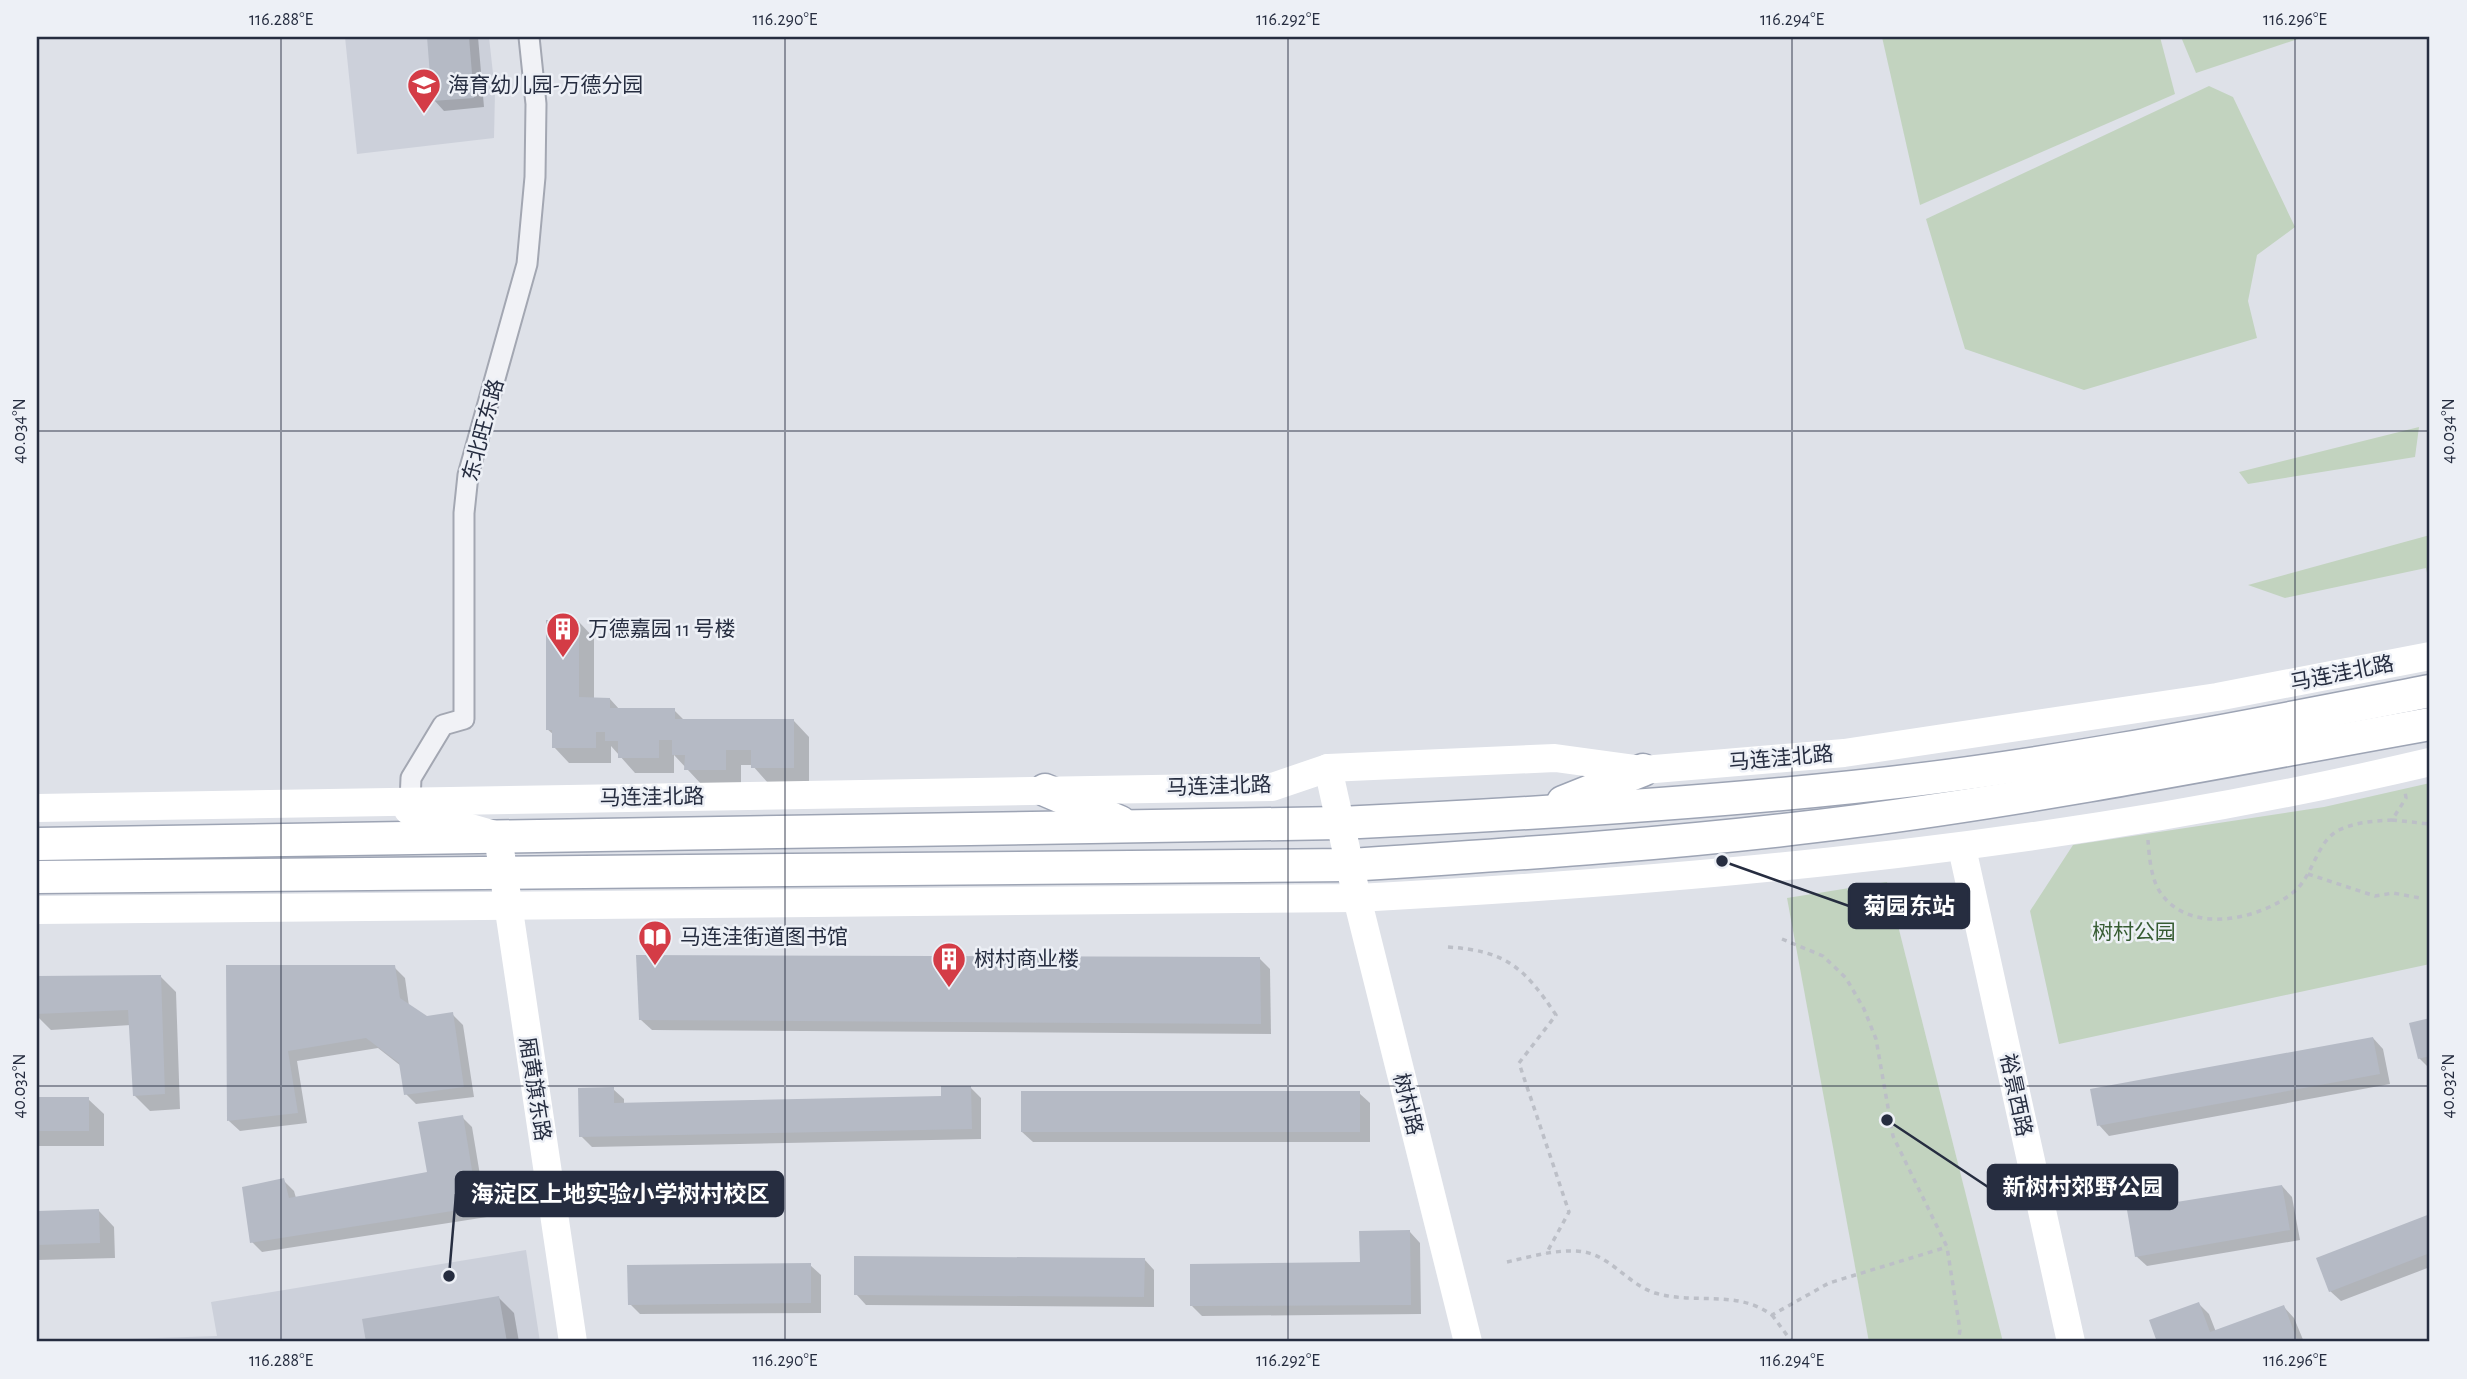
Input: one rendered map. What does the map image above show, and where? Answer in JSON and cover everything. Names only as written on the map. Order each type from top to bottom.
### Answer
[{"type":"main road","name":"马连洼北路","points":[[37,844],[1340,823],[1534,814],[1854,787],[2113,752],[2430,691]]},
{"type":"main road","points":[[39,877],[1349,865],[1539,852],[1857,821],[2121,780],[2430,724]]},
{"type":"main road","points":[[1534,814],[1643,770]]},
{"type":"main road","points":[[1045,790],[1130,827]]},
{"type":"street","name":"东北旺东路","points":[[410,801],[411,778],[443,725],[464,719],[464,513],[468,475],[527,264],[535,177],[536,104],[529,37]]},
{"type":"street","name":"马连洼北路","points":[[37,807],[1272,787],[1328,768],[1555,758],[1643,770],[1844,753],[2217,696],[2430,656]]},
{"type":"street","points":[[37,910],[1357,898],[1563,887],[1783,868],[1962,848],[2145,817],[2430,762]]},
{"type":"street","name":"树村路","points":[[1328,768],[1357,898],[1468,1342]]},
{"type":"street","points":[[379,802],[498,836]]},
{"type":"street","name":"厢黄旗东路","points":[[498,836],[573,1342]]},
{"type":"street","name":"裕景西路","points":[[1962,848],[2071,1342]]},
{"type":"street","points":[[39,877],[157,908]]},
{"type":"path","points":[[2392,820],[2406,798],[2402,769]]},
{"type":"path","points":[[2145,817],[2150,858],[2159,892],[2182,913],[2209,920],[2246,916],[2277,903],[2297,890],[2326,840],[2339,830],[2363,822],[2392,820],[2430,824]]},
{"type":"path","points":[[2308,874],[2375,896],[2393,893],[2420,898]]},
{"type":"path","points":[[1782,939],[1823,956],[1846,978],[1864,1009],[1876,1039],[1892,1136],[1947,1247],[1960,1330],[1958,1342]]},
{"type":"path","points":[[1448,947],[1483,950],[1503,958],[1537,986],[1556,1015],[1519,1063],[1569,1212],[1546,1254]]},
{"type":"path","points":[[1772,1315],[1829,1283],[1947,1247]]},
{"type":"path","points":[[1507,1262],[1546,1254],[1578,1251],[1591,1254],[1604,1258],[1650,1291],[1675,1299],[1729,1297],[1756,1304],[1772,1315],[1792,1342]]},
{"type":"shaded area","name":"海育幼儿园-万德分园","points":[[345,37],[489,37],[495,92],[494,138],[357,154]]},
{"type":"shaded area","points":[[526,1250],[540,1342],[37,1342],[217,1336],[211,1302]]},
{"type":"green space","points":[[1882,37],[2160,37],[2175,94],[1920,205]]},
{"type":"green space","points":[[2181,37],[2304,37],[2196,73]]},
{"type":"green space","points":[[2209,86],[2233,97],[2295,227],[2257,255],[2248,301],[2257,338],[2084,390],[1965,349],[1926,219]]},
{"type":"green space","points":[[2419,427],[2415,457],[2248,484],[2239,472]]},
{"type":"green space","points":[[2430,535],[2430,587],[2426,568],[2285,598],[2248,585]]},
{"type":"green space","name":"树村公园","points":[[2430,783],[2430,964],[2059,1044],[2030,911],[2073,845],[2324,807]]},
{"type":"green space","points":[[1887,882],[2003,1342],[1869,1342],[1787,898]]},
{"type":"building","points":[[427,37],[469,37],[474,98],[432,101]]},
{"type":"building","name":"万德嘉园 11 号楼","points":[[546,620],[579,621],[579,697],[610,698],[610,708],[675,708],[675,719],[794,719],[794,768],[751,768],[751,750],[726,750],[726,770],[684,770],[685,755],[672,755],[672,740],[659,740],[659,758],[618,758],[618,741],[605,741],[605,732],[596,732],[596,748],[552,748],[552,730],[546,730]]},
{"type":"building","name":"树村商业楼","points":[[636,955],[1260,957],[1261,1024],[639,1020]]},
{"type":"building","points":[[226,965],[395,965],[400,998],[427,1016],[453,1012],[464,1087],[404,1095],[399,1063],[366,1038],[288,1051],[298,1113],[227,1121]]},
{"type":"building","points":[[161,975],[165,1094],[133,1096],[128,1010],[37,1014],[37,976]]},
{"type":"building","points":[[2430,1018],[2430,1056],[2418,1059],[2409,1023]]},
{"type":"building","points":[[2373,1037],[2380,1074],[2097,1126],[2090,1089]]},
{"type":"building","points":[[941,1086],[971,1086],[972,1129],[579,1137],[578,1088],[614,1087],[614,1103],[941,1096]]},
{"type":"building","points":[[1021,1091],[1360,1091],[1360,1132],[1021,1132]]},
{"type":"building","points":[[37,1097],[89,1097],[89,1131],[37,1131]]},
{"type":"building","points":[[463,1115],[478,1207],[250,1243],[242,1187],[284,1178],[289,1198],[427,1172],[418,1122]]},
{"type":"building","points":[[2282,1185],[2290,1230],[2135,1257],[2127,1210]]},
{"type":"building","points":[[99,1209],[100,1243],[37,1245],[37,1211]]},
{"type":"building","points":[[2430,1214],[2430,1253],[2329,1292],[2316,1258]]},
{"type":"building","points":[[1410,1230],[1411,1305],[1190,1306],[1190,1264],[1360,1262],[1359,1231]]},
{"type":"building","points":[[854,1256],[1145,1258],[1144,1297],[854,1295]]},
{"type":"building","points":[[811,1263],[811,1303],[628,1305],[627,1265]]},
{"type":"building","points":[[499,1296],[507,1342],[366,1342],[362,1319]]},
{"type":"building","points":[[2199,1302],[2210,1332],[2284,1305],[2298,1342],[2157,1342],[2149,1320]]},
{"type":"place","name":"海育幼儿园-万德分园","points":[[424,115]]},
{"type":"place","name":"万德嘉园 11 号楼","points":[[563,659]]},
{"type":"place","name":"菊园东站","points":[[1722,861]]},
{"type":"place","name":"马连洼街道图书馆","points":[[655,967]]},
{"type":"place","name":"树村商业楼","points":[[949,989]]},
{"type":"place","name":"新树村郊野公园","points":[[1887,1120]]},
{"type":"place","name":"海淀区上地实验小学树村校区","points":[[449,1276]]}]
